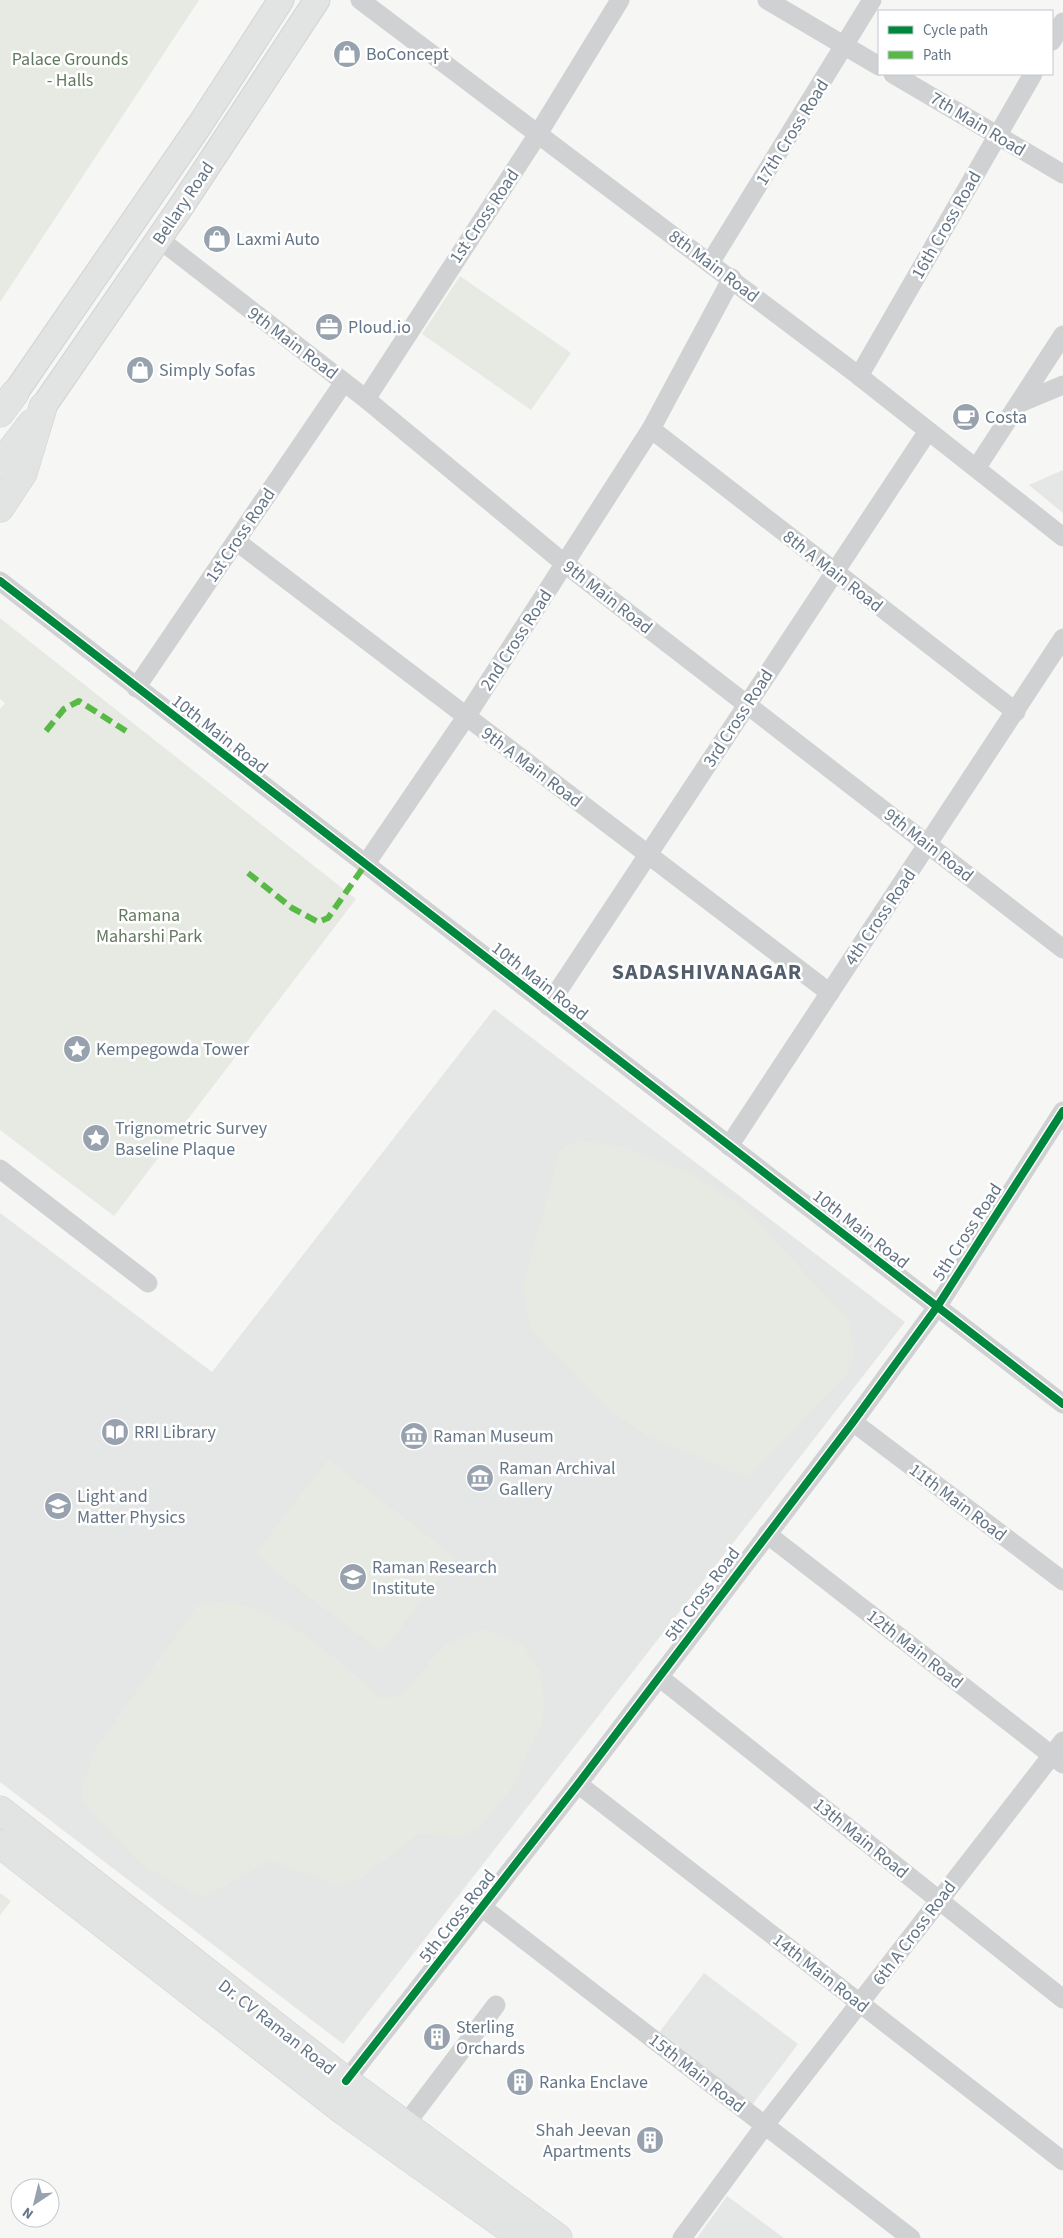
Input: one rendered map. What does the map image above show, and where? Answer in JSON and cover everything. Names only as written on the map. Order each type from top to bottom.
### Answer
[{"type":"highway","points":[[0,465],[44,405]]},
{"type":"highway","points":[[0,508],[23,473],[44,405]]},
{"type":"highway","name":"Dr. CV Raman Road","points":[[0,1810],[346,2081],[558,2238]]},
{"type":"highway","name":"Dr. CV Raman Road","points":[[0,1844],[345,2112],[522,2238]]},
{"type":"main road","name":"Bellary Road","points":[[5,403],[199,126],[281,0]]},
{"type":"main road","name":"Bellary Road","points":[[44,405],[159,239],[316,0]]},
{"type":"street","name":"8th Main Road","points":[[360,0],[732,278],[1063,537]]},
{"type":"street","name":"1st Cross Road","points":[[366,399],[538,134],[620,0]]},
{"type":"street","points":[[767,0],[878,65]]},
{"type":"street","name":"17th Cross Road","points":[[710,263],[872,0]]},
{"type":"street","points":[[1053,40],[1063,22]]},
{"type":"street","name":"7th Main Road","points":[[895,75],[1063,174]]},
{"type":"street","name":"16th Cross Road","points":[[859,376],[1032,75]]},
{"type":"street","name":"9th Main Road","points":[[159,239],[366,399],[565,564],[1063,948]]},
{"type":"street","name":"2nd Cross Road","points":[[365,864],[466,717],[652,430],[732,278]]},
{"type":"street","points":[[977,468],[1063,335]]},
{"type":"street","name":"1st Cross Road","points":[[136,688],[344,382]]},
{"type":"street","points":[[1020,403],[1063,385]]},
{"type":"street","name":"8th A Main Road","points":[[652,430],[1016,712]]},
{"type":"street","name":"3rd Cross Road","points":[[548,1006],[928,431]]},
{"type":"street","name":"9th A Main Road","points":[[236,541],[830,993]]},
{"type":"street","name":"10th Main Road","points":[[0,581],[1063,1404]]},
{"type":"street","name":"4th Cross Road","points":[[729,1146],[1063,638]]},
{"type":"street","name":"5th Cross Road","points":[[346,2081],[483,1908],[853,1422],[937,1307],[1063,1111]]},
{"type":"street","points":[[0,1169],[148,1283]]},
{"type":"street","name":"11th Main Road","points":[[853,1422],[1063,1581]]},
{"type":"street","name":"12th Main Road","points":[[766,1534],[1059,1753]]},
{"type":"street","name":"13th Main Road","points":[[659,1677],[1063,1999]]},
{"type":"street","name":"6th A Cross Road","points":[[682,2238],[765,2125],[938,1899],[1059,1753]]},
{"type":"street","name":"14th Main Road","points":[[578,1784],[1063,2161]]},
{"type":"street","name":"15th Main Road","points":[[483,1908],[912,2238]]},
{"type":"street","points":[[405,2125],[496,2005]]},
{"type":"shaded area","points":[[1063,470],[1063,513],[1029,485]]},
{"type":"shaded area","name":"Raman Research Institute","points":[[494,1009],[905,1322],[343,2044],[0,1782],[0,1213],[212,1372]]},
{"type":"shaded area","points":[[704,1973],[798,2044],[752,2105],[658,2034]]},
{"type":"shaded area","points":[[727,2196],[784,2238],[697,2238]]},
{"type":"green space","name":"Palace Grounds - Halls","points":[[0,0],[199,0],[0,302]]},
{"type":"green space","points":[[460,276],[571,353],[531,410],[422,334]]},
{"type":"green space","name":"Ramana Maharshi Park","points":[[0,618],[356,899],[114,1216],[0,1130],[0,709],[5,703],[0,699]]},
{"type":"green space","points":[[579,1140],[625,1147],[693,1174],[746,1209],[849,1321],[855,1356],[846,1375],[748,1478],[647,1436],[612,1412],[530,1329],[523,1288],[559,1151]]},
{"type":"green space","points":[[328,1459],[455,1557],[382,1653],[254,1555]]},
{"type":"green space","points":[[208,1601],[234,1604],[258,1610],[302,1633],[323,1648],[381,1698],[402,1695],[443,1646],[484,1629],[523,1645],[540,1671],[545,1705],[541,1726],[513,1786],[481,1827],[462,1836],[419,1834],[358,1880],[338,1886],[270,1861],[203,1898],[143,1866],[83,1802],[81,1792],[93,1752],[196,1607]]},
{"type":"green space","points":[[0,1893],[11,1901],[0,1915]]},
{"type":"marked path","points":[[46,731],[64,709],[79,701],[126,731]]},
{"type":"marked path","points":[[248,873],[292,908],[318,922],[328,918],[365,865]]},
{"type":"cycle path","points":[[0,581],[1063,1404]]},
{"type":"cycle path","points":[[346,2081],[578,1784],[853,1422],[937,1307],[1063,1111]]},
{"type":"place","name":"BoConcept","points":[[347,54]]},
{"type":"place","name":"Laxmi Auto","points":[[217,239]]},
{"type":"place","name":"Ploud.io","points":[[329,327]]},
{"type":"place","name":"Simply Sofas","points":[[140,370]]},
{"type":"place","name":"Costa","points":[[966,417]]},
{"type":"place","name":"Kempegowda Tower","points":[[77,1049]]},
{"type":"place","name":"Trignometric Survey Baseline Plaque","points":[[96,1138]]},
{"type":"place","name":"RRI Library","points":[[115,1432]]},
{"type":"place","name":"Raman Museum","points":[[414,1436]]},
{"type":"place","name":"Raman Archival Gallery","points":[[480,1478]]},
{"type":"place","name":"Light and Matter Physics","points":[[58,1506]]},
{"type":"place","name":"Raman Research Institute","points":[[353,1577]]},
{"type":"place","name":"Sterling Orchards","points":[[437,2037]]},
{"type":"place","name":"Ranka Enclave","points":[[520,2082]]},
{"type":"place","name":"Shah Jeevan Apartments","points":[[650,2140]]},
{"type":"district","name":"SADASHIVANAGAR","points":[[707,971]]}]
